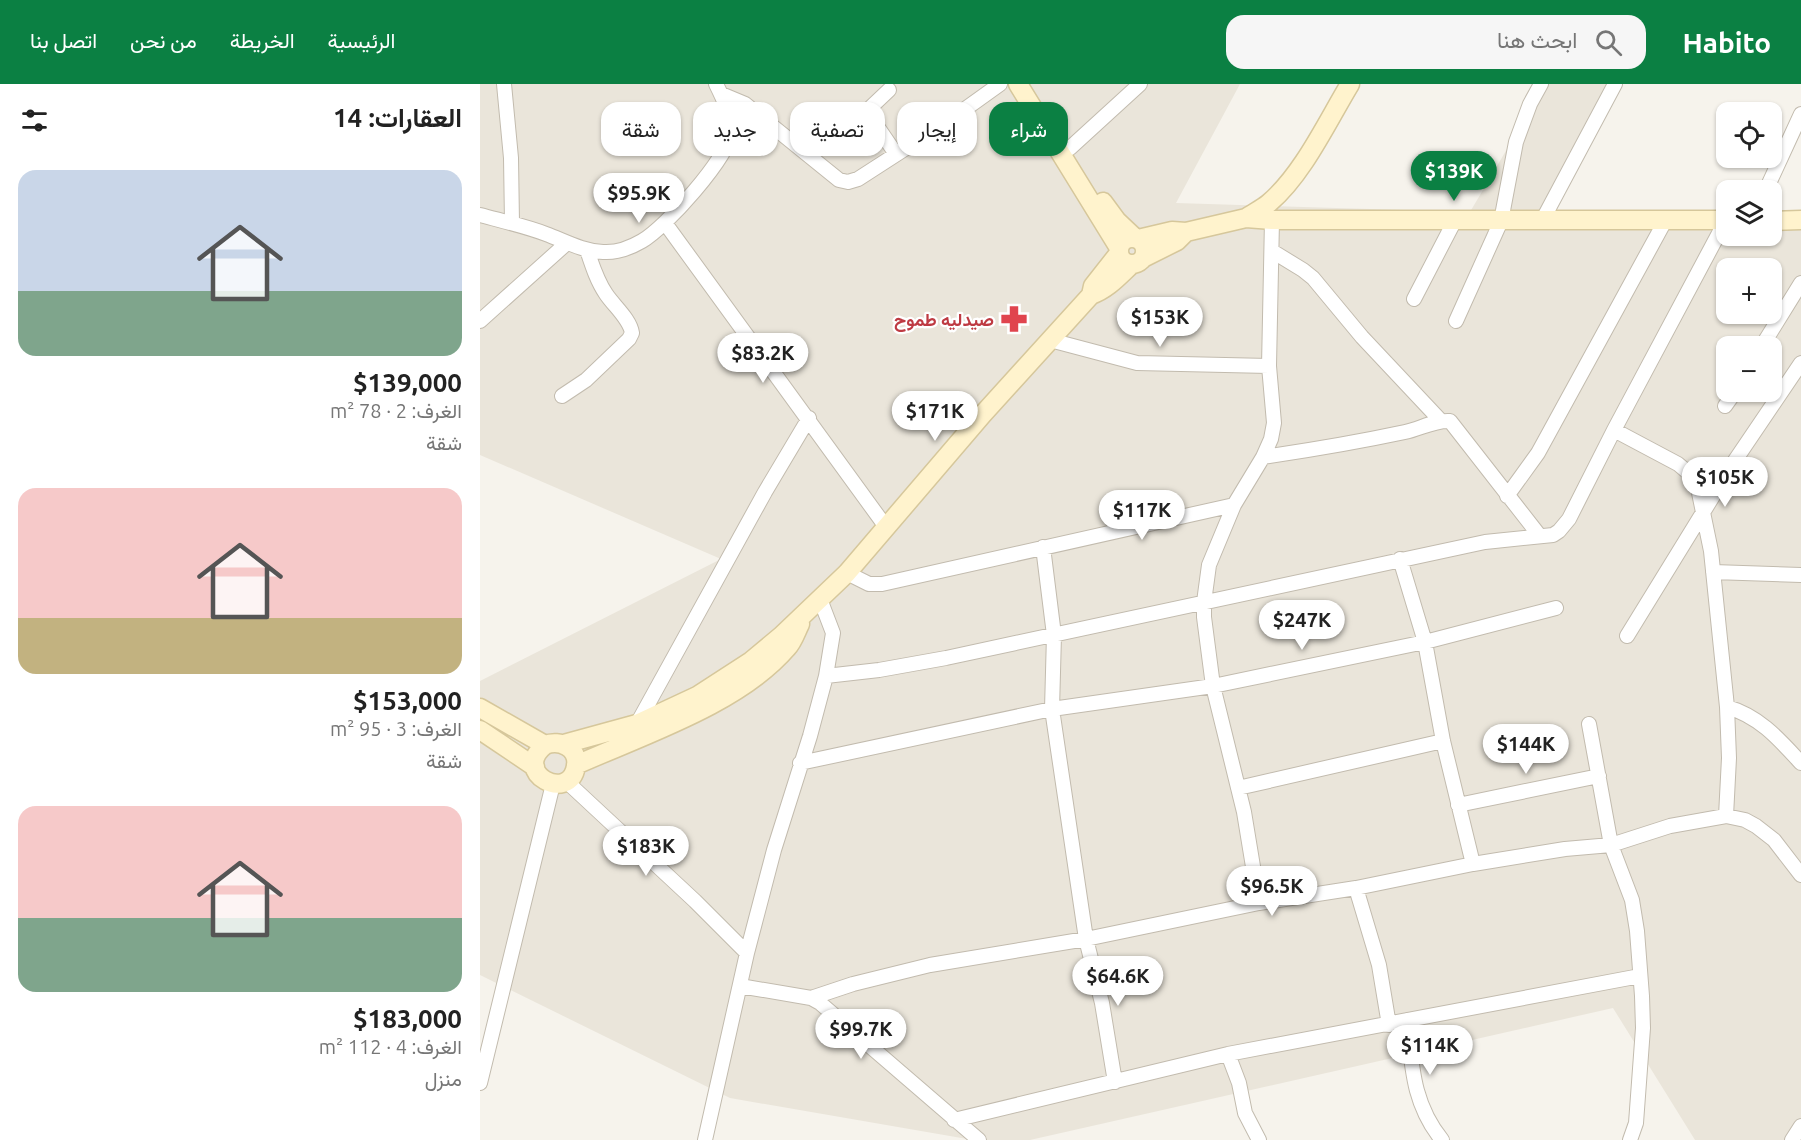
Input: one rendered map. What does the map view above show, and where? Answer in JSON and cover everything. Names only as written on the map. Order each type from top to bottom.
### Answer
[{"type":"street","points":[[504,84],[510,147],[512,223]]},
{"type":"street","points":[[719,89],[745,104],[844,182],[858,179],[1000,84]]},
{"type":"street","points":[[1018,84],[1128,256]]},
{"type":"street","points":[[1030,84],[1105,205],[1117,221],[1137,238]]},
{"type":"street","points":[[1070,148],[1140,84]]},
{"type":"street","points":[[1246,218],[1269,203],[1288,183],[1350,84]]},
{"type":"street","points":[[1456,321],[1501,221],[1516,142],[1530,104],[1541,84]]},
{"type":"street","points":[[1542,221],[1615,84]]},
{"type":"street","points":[[480,215],[512,223],[587,250],[618,252],[645,240],[665,223],[721,157],[727,146],[731,132],[730,124],[719,89]]},
{"type":"street","points":[[889,90],[868,113],[896,154]]},
{"type":"street","points":[[1771,180],[1801,114]]},
{"type":"street","points":[[1128,256],[1123,241],[1127,238],[1173,231],[1186,232],[1246,218],[1501,221],[1716,220]]},
{"type":"street","points":[[1259,903],[1244,812],[1213,686],[1204,602],[1209,565],[1234,505],[1263,457],[1271,439],[1274,423],[1269,366],[1272,220]]},
{"type":"street","points":[[1414,299],[1455,220]]},
{"type":"street","points":[[1508,496],[1538,453],[1665,220]]},
{"type":"street","points":[[1782,221],[1801,220]]},
{"type":"street","points":[[665,223],[886,527]]},
{"type":"street","points":[[535,767],[536,754],[551,742],[564,744],[637,724],[697,696],[751,661],[805,615],[847,573],[983,414],[1091,295],[1093,286],[1128,256],[1177,241],[1186,232]]},
{"type":"street","points":[[826,676],[879,670],[1054,635],[1485,542],[1552,535],[1559,531],[1569,519],[1614,429],[1716,239]]},
{"type":"street","points":[[480,321],[567,243]]},
{"type":"street","points":[[562,396],[586,380],[629,339],[632,333],[630,326],[597,278],[587,250]]},
{"type":"street","points":[[1272,251],[1312,278],[1362,337],[1441,420]]},
{"type":"street","points":[[1768,336],[1801,283]]},
{"type":"street","points":[[1050,340],[1137,363],[1269,366]]},
{"type":"street","points":[[1627,636],[1734,462],[1801,363]]},
{"type":"street","points":[[1725,406],[1728,402]]},
{"type":"street","points":[[637,724],[808,418]]},
{"type":"street","points":[[1263,457],[1325,448],[1407,432],[1441,420],[1450,421],[1539,535]]},
{"type":"street","points":[[1614,429],[1678,464],[1688,472],[1694,478],[1704,512],[1713,572],[1727,707],[1729,758],[1726,816]]},
{"type":"street","points":[[847,573],[869,584],[882,584],[1234,505]]},
{"type":"street","points":[[1043,547],[1054,635],[1052,710],[1086,939],[1102,1003],[1115,1082]]},
{"type":"street","points":[[1400,559],[1425,642],[1443,741],[1473,864]]},
{"type":"street","points":[[1713,572],[1801,575]]},
{"type":"street","points":[[705,1140],[747,953],[774,850],[819,707],[826,676],[833,633],[820,599]]},
{"type":"street","points":[[800,763],[1052,710],[1213,686],[1425,642],[1556,609]]},
{"type":"street","points":[[576,765],[698,711],[749,681],[789,647],[805,615]]},
{"type":"street","points":[[1727,707],[1744,713],[1764,726],[1801,763]]},
{"type":"street","points":[[480,708],[545,745]]},
{"type":"street","points":[[1589,724],[1611,845],[1632,900],[1640,976],[1643,1028],[1636,1122],[1630,1140]]},
{"type":"street","points":[[480,730],[535,767],[541,778],[559,782],[695,901],[747,953]]},
{"type":"street","points":[[1238,788],[1443,741]]},
{"type":"street","points":[[559,782],[571,777],[576,765],[574,753],[564,744]]},
{"type":"street","points":[[1458,805],[1599,776]]},
{"type":"street","points":[[480,1083],[559,782]]},
{"type":"street","points":[[811,998],[853,984],[930,965],[1086,939],[1259,903],[1356,888],[1473,864],[1565,849],[1611,845],[1670,826],[1726,816],[1745,820],[1756,826],[1773,840],[1801,874]]},
{"type":"street","points":[[1356,888],[1379,965],[1389,1024]]},
{"type":"street","points":[[954,1120],[1228,1054],[1640,976]]},
{"type":"street","points":[[740,986],[811,998],[830,1009],[855,1034],[979,1140]]},
{"type":"street","points":[[1407,1020],[1417,1096],[1429,1123],[1442,1140]]},
{"type":"street","points":[[1228,1054],[1239,1083],[1245,1113],[1259,1140]]},
{"type":"street","points":[[1792,1140],[1801,1126]]},
{"type":"shaded area","points":[[480,84],[1240,84],[1176,203],[1470,212],[1545,84],[1611,84],[1548,211],[1716,212],[1716,246],[1782,246],[1782,213],[1801,213],[1801,1140],[1695,1140],[1613,1008],[1030,1140],[973,1140],[730,1098],[480,975],[480,681],[721,559],[480,455]]},
{"type":"place","name":"صيدليه طموح","points":[[1014,319]]}]
